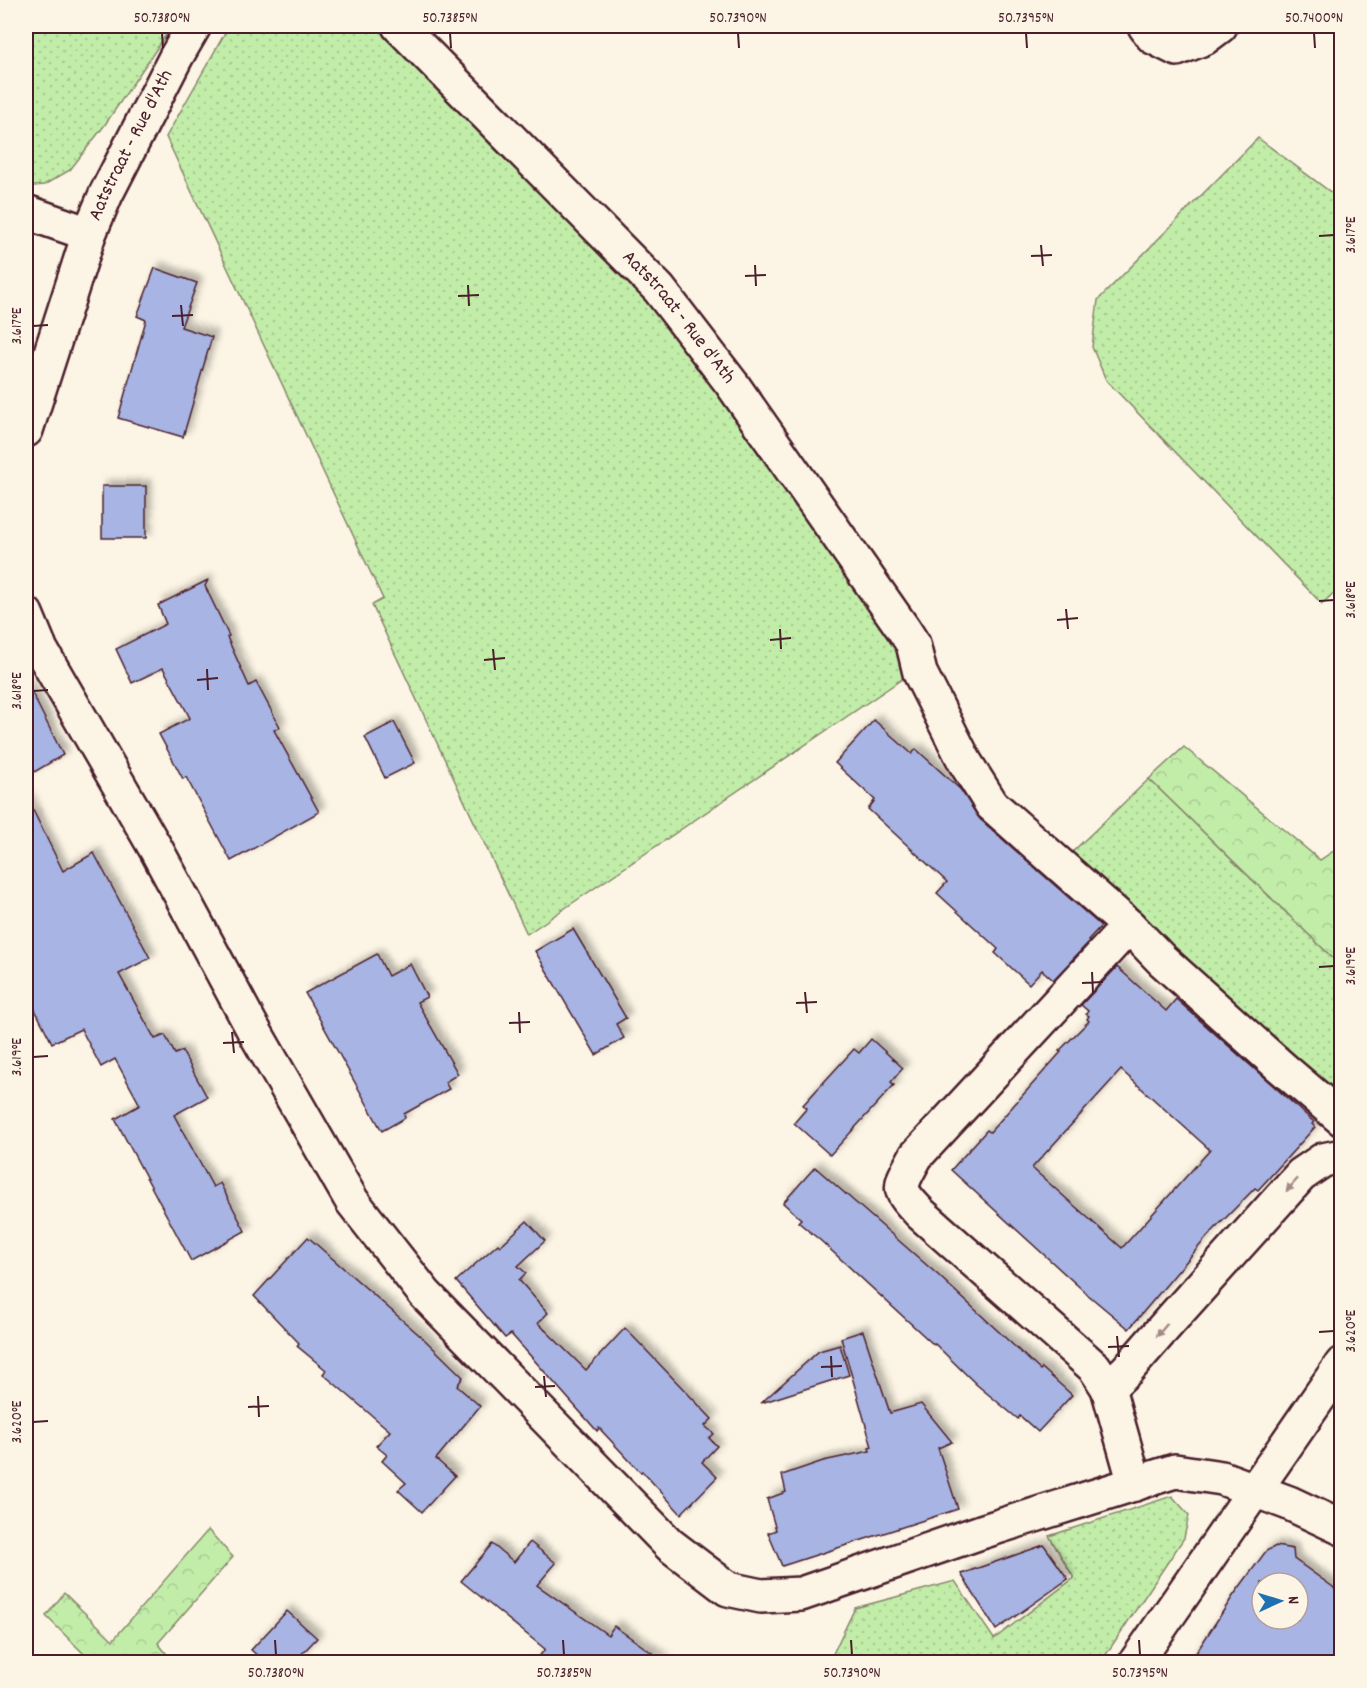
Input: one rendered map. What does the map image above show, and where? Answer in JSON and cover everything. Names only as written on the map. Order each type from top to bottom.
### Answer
[{"type":"street","name":"Aatstraat - Rue d'Ath","points":[[26,430],[89,234],[106,194],[194,26]]},
{"type":"street","name":"Aatstraat - Rue d'Ath","points":[[399,26],[660,289],[732,384],[916,658],[965,762],[992,805],[1341,1119]]},
{"type":"street","points":[[1144,26],[1153,37],[1177,49],[1204,38],[1220,26]]},
{"type":"street","points":[[26,212],[89,234]]},
{"type":"street","points":[[26,614],[33,644],[156,849],[252,1027],[352,1201],[425,1294],[670,1545],[728,1589],[761,1596],[801,1594],[981,1532],[1175,1471],[1222,1478],[1255,1489],[1341,1528]]},
{"type":"street","points":[[1129,926],[916,1156],[902,1182],[904,1196],[915,1208],[1095,1368],[1108,1388],[1135,1484]]},
{"type":"street","points":[[1108,1388],[1127,1371],[1301,1175],[1323,1160],[1341,1155]]},
{"type":"street","points":[[1136,1662],[1341,1364]]},
{"type":"green space","points":[[26,26],[172,26],[104,126],[70,170],[44,185],[26,187]]},
{"type":"green space","points":[[229,26],[383,26],[622,260],[905,644],[908,675],[527,934],[372,605],[383,599],[166,137]]},
{"type":"green space","points":[[1258,138],[1341,200],[1342,585],[1322,604],[1106,380],[1092,347],[1098,300]]},
{"type":"green space","points":[[1184,747],[1320,860],[1341,846],[1341,966],[1149,779]]},
{"type":"green space","points":[[1149,779],[1341,966],[1341,1096],[1069,855]]},
{"type":"green space","points":[[1172,1496],[1189,1515],[1184,1538],[1101,1662],[829,1662],[855,1608],[955,1581],[994,1639],[1074,1578],[1049,1536]]},
{"type":"green space","points":[[208,1530],[233,1557],[158,1643],[173,1662],[92,1662],[46,1616],[64,1593],[113,1640]]},
{"type":"building","points":[[155,268],[197,283],[181,327],[212,337],[183,437],[118,418],[146,320],[137,316]]},
{"type":"building","points":[[102,486],[146,486],[146,538],[102,538]]},
{"type":"building","points":[[208,580],[205,586],[229,636],[227,637],[249,686],[256,682],[280,727],[274,730],[319,812],[231,861],[186,777],[183,779],[159,734],[190,718],[163,668],[132,683],[116,649],[166,624],[158,605]]},
{"type":"building","points":[[26,681],[63,755],[26,777]]},
{"type":"building","points":[[874,720],[912,754],[916,749],[961,790],[980,819],[1101,926],[1053,980],[1042,970],[1029,984],[995,953],[998,949],[937,893],[947,882],[868,809],[875,800],[835,763]]},
{"type":"building","points":[[394,722],[415,763],[385,778],[365,737]]},
{"type":"building","points":[[26,796],[63,871],[94,853],[150,958],[119,974],[155,1039],[165,1035],[175,1054],[182,1051],[207,1097],[174,1115],[213,1187],[220,1183],[245,1231],[191,1261],[115,1119],[140,1105],[115,1059],[101,1067],[81,1029],[52,1043],[26,992]]},
{"type":"building","points":[[573,929],[626,1018],[616,1024],[624,1038],[596,1055],[535,951]]},
{"type":"building","points":[[377,954],[388,976],[410,964],[427,997],[417,1002],[458,1074],[445,1082],[449,1089],[404,1114],[405,1118],[382,1131],[305,993]]},
{"type":"building","points":[[1117,967],[1166,1011],[1176,999],[1314,1122],[1312,1124],[1315,1127],[1258,1190],[1255,1188],[1207,1237],[1129,1329],[1087,1294],[951,1170],[987,1130],[990,1132],[1061,1052],[1059,1051],[1089,1021],[1087,1019],[1089,1016],[1086,1014],[1088,1011],[1081,1005]],"holes":[[[1121,1070],[1210,1150],[1122,1248],[1032,1168]]]},
{"type":"building","points":[[871,1039],[903,1068],[891,1082],[894,1085],[830,1155],[794,1123],[807,1108],[803,1105],[854,1049],[859,1053]]},
{"type":"building","points":[[815,1167],[938,1275],[1040,1370],[1042,1368],[1072,1395],[1038,1432],[1020,1416],[1018,1419],[977,1385],[935,1344],[798,1222],[801,1219],[783,1203]]},
{"type":"building","points":[[527,1221],[545,1241],[518,1266],[526,1273],[519,1280],[548,1313],[538,1323],[586,1370],[625,1328],[712,1419],[705,1426],[714,1434],[709,1438],[717,1446],[702,1462],[717,1477],[681,1514],[599,1428],[597,1431],[511,1334],[505,1338],[456,1281]]},
{"type":"building","points":[[308,1237],[425,1340],[463,1377],[457,1386],[480,1406],[436,1459],[455,1476],[422,1512],[398,1490],[406,1483],[382,1461],[387,1455],[376,1446],[390,1431],[323,1374],[326,1370],[297,1346],[299,1343],[254,1296]]},
{"type":"building","points":[[863,1331],[890,1413],[921,1404],[952,1442],[938,1448],[958,1509],[782,1566],[768,1533],[776,1530],[767,1499],[786,1492],[782,1475],[823,1461],[870,1451],[869,1448],[872,1447],[841,1338]]},
{"type":"building","points":[[840,1345],[849,1375],[761,1403],[819,1351]]},
{"type":"building","points":[[530,1542],[556,1563],[537,1585],[608,1635],[614,1626],[665,1662],[535,1662],[545,1649],[461,1581],[492,1544],[514,1562]]},
{"type":"building","points":[[1044,1545],[1068,1579],[996,1630],[961,1574]]},
{"type":"building","points":[[1276,1546],[1293,1549],[1294,1559],[1333,1587],[1341,1596],[1341,1662],[1190,1662],[1250,1573],[1250,1631],[1310,1631],[1310,1571],[1251,1571],[1266,1551]]},
{"type":"building","points":[[287,1611],[317,1638],[294,1662],[265,1662],[251,1650]]}]
